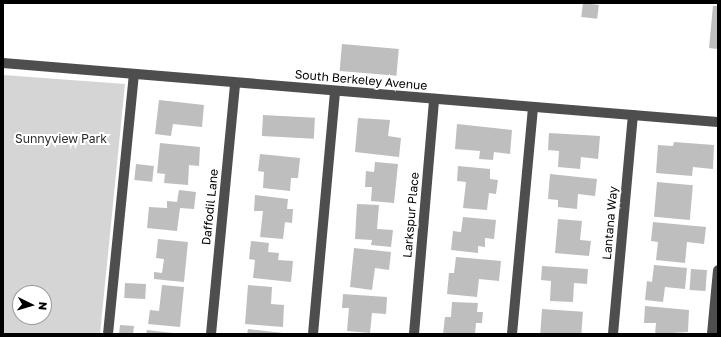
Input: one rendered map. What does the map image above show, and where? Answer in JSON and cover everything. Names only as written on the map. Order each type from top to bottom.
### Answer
[{"type":"street","name":"South Berkeley Avenue","points":[[3,63],[718,122]]},
{"type":"street","points":[[108,334],[134,75]]},
{"type":"street","name":"Daffodil Lane","points":[[211,334],[235,83]]},
{"type":"street","points":[[313,334],[335,91]]},
{"type":"street","name":"Larkspur Place","points":[[414,334],[434,99]]},
{"type":"street","points":[[512,334],[533,107]]},
{"type":"street","name":"Lantana Way","points":[[613,334],[633,115]]},
{"type":"street","points":[[712,334],[718,270]]},
{"type":"green space","name":"Sunnyview Park","points":[[3,75],[125,84],[100,334],[3,334]]},
{"type":"building","points":[[583,3],[599,5],[597,19],[581,17]]},
{"type":"building","points":[[713,6],[718,6],[718,49],[709,48]]},
{"type":"building","points":[[342,44],[399,49],[396,76],[340,71]]},
{"type":"building","points":[[159,100],[204,105],[202,127],[173,124],[171,136],[155,134]]},
{"type":"building","points":[[263,115],[315,118],[314,139],[262,136]]},
{"type":"building","points":[[358,118],[390,120],[388,136],[401,138],[399,157],[355,152]]},
{"type":"building","points":[[457,124],[512,130],[510,154],[494,152],[493,160],[479,159],[480,151],[455,149]]},
{"type":"building","points":[[549,133],[600,136],[598,159],[581,157],[580,169],[558,167],[559,151],[548,150]]},
{"type":"building","points":[[674,142],[714,145],[713,169],[693,167],[692,176],[656,173],[658,145],[673,146]]},
{"type":"building","points":[[160,143],[200,147],[199,166],[189,165],[188,185],[164,183],[165,174],[157,173]]},
{"type":"building","points":[[260,154],[300,158],[298,178],[291,178],[290,191],[263,188],[264,172],[258,171]]},
{"type":"building","points":[[375,162],[398,164],[394,203],[371,201],[372,187],[365,187],[366,171],[374,172]]},
{"type":"building","points":[[136,164],[154,166],[152,182],[134,180]]},
{"type":"building","points":[[458,166],[490,169],[490,179],[498,180],[496,194],[489,193],[487,210],[463,208],[466,182],[457,181]]},
{"type":"building","points":[[550,174],[597,179],[595,196],[578,194],[577,209],[558,207],[558,200],[548,199]]},
{"type":"building","points":[[657,182],[693,185],[690,220],[654,217]]},
{"type":"building","points":[[179,190],[196,192],[194,209],[180,208],[177,231],[147,228],[149,207],[167,208],[167,201],[177,202]]},
{"type":"building","points":[[255,195],[288,199],[287,209],[293,209],[292,223],[285,222],[283,239],[260,237],[263,211],[254,211]]},
{"type":"building","points":[[357,204],[379,205],[377,229],[393,230],[391,247],[371,245],[372,240],[355,239]]},
{"type":"building","points":[[463,217],[496,220],[494,239],[485,238],[485,247],[478,246],[478,253],[451,250],[453,231],[461,232]]},
{"type":"building","points":[[558,219],[582,221],[580,240],[591,241],[589,256],[555,253]]},
{"type":"building","points":[[653,222],[706,227],[704,244],[687,242],[685,263],[656,260],[658,242],[651,241]]},
{"type":"building","points":[[158,239],[188,242],[184,282],[154,279],[154,272],[162,273],[164,259],[156,258]]},
{"type":"building","points":[[251,241],[269,243],[268,252],[279,253],[278,260],[293,261],[291,282],[253,278],[255,260],[249,259]]},
{"type":"building","points":[[354,248],[391,252],[389,270],[375,268],[372,290],[350,287]]},
{"type":"building","points":[[456,257],[501,261],[499,281],[479,279],[477,297],[447,294],[449,273],[454,273]]},
{"type":"building","points":[[654,265],[687,268],[685,289],[665,287],[663,302],[645,300],[647,281],[652,282]]},
{"type":"building","points":[[542,266],[588,269],[587,284],[574,283],[573,302],[550,301],[551,281],[541,280]]},
{"type":"building","points":[[691,269],[707,270],[705,291],[690,290]]},
{"type":"building","points":[[125,283],[146,284],[145,299],[124,298]]},
{"type":"building","points":[[162,285],[184,287],[180,327],[148,324],[150,310],[159,311]]},
{"type":"building","points":[[248,285],[272,287],[271,304],[284,305],[283,327],[245,324]]},
{"type":"building","points":[[343,294],[387,297],[386,314],[372,313],[370,333],[347,331],[349,308],[342,308]]},
{"type":"building","points":[[452,302],[478,303],[477,312],[483,312],[482,323],[476,323],[475,334],[443,334],[445,317],[451,317]]},
{"type":"building","points":[[645,306],[689,310],[688,332],[655,334],[656,323],[644,323]]},
{"type":"building","points":[[542,309],[583,312],[581,334],[540,334]]},
{"type":"building","points":[[120,325],[134,326],[133,334],[119,334]]},
{"type":"building","points":[[248,329],[283,333],[283,334],[247,334]]},
{"type":"building","points":[[147,330],[172,333],[172,334],[146,334]]}]
